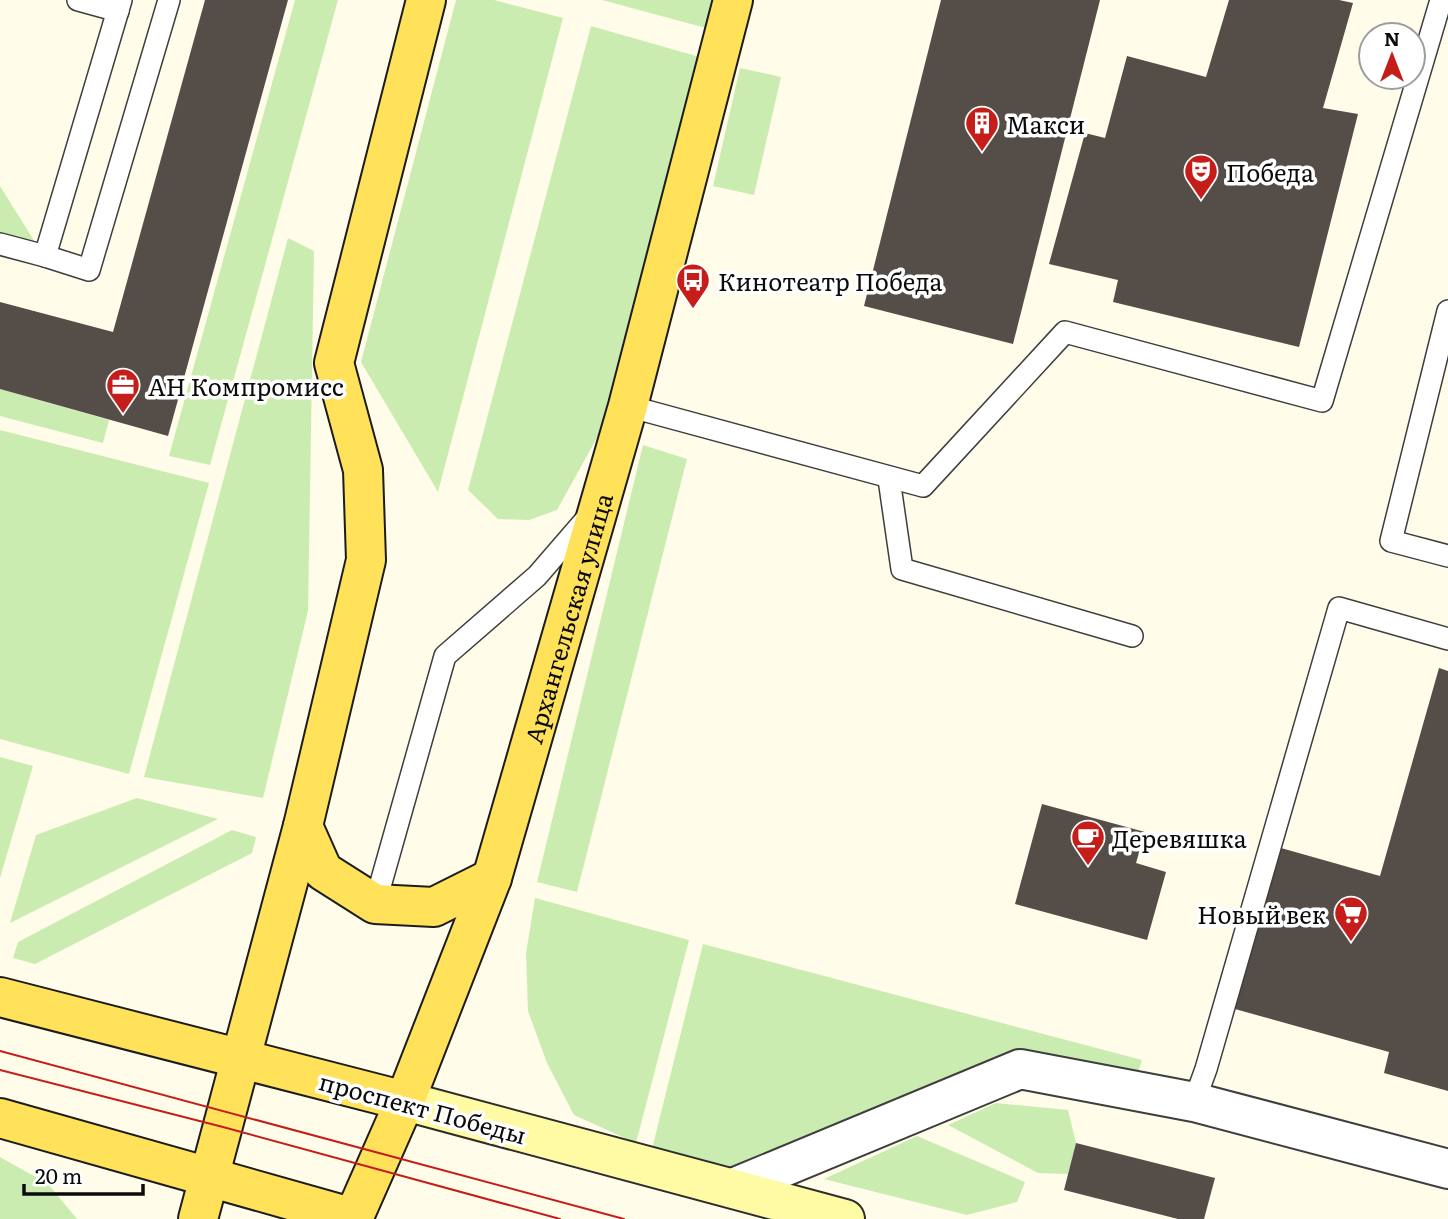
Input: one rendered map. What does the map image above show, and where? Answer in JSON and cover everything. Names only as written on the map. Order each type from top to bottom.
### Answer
[{"type":"main road","points":[[198,1219],[303,826],[366,560],[363,470],[334,363],[426,0]]},
{"type":"main road","name":"Архангельская улица","points":[[355,1219],[405,1101],[492,878],[628,407],[733,0]]},
{"type":"main road","points":[[303,826],[323,871],[375,904],[434,907],[492,878]]},
{"type":"main road","name":"проспект Победы","points":[[0,998],[405,1101],[845,1219]]},
{"type":"main road","points":[[0,1118],[355,1219]]},
{"type":"street","points":[[733,1188],[1020,1069],[1194,1102],[1448,1168]]},
{"type":"lane","points":[[45,256],[120,6],[78,0]]},
{"type":"lane","points":[[0,244],[89,270],[169,0]]},
{"type":"lane","points":[[628,407],[923,486],[1065,332],[1322,401],[1441,0]]},
{"type":"lane","points":[[1448,311],[1391,541],[1448,556]]},
{"type":"lane","points":[[889,478],[902,569],[1132,636]]},
{"type":"lane","points":[[375,904],[445,656],[537,576],[600,503]]},
{"type":"lane","points":[[1194,1102],[1206,1069],[1339,608],[1448,639]]},
{"type":"green space","points":[[295,0],[338,0],[210,465],[169,456]]},
{"type":"green space","points":[[456,0],[494,0],[563,18],[438,492],[361,362]]},
{"type":"green space","points":[[602,0],[714,0],[706,28]]},
{"type":"green space","points":[[591,26],[703,58],[604,425],[557,510],[529,520],[498,519],[468,490]]},
{"type":"green space","points":[[740,68],[781,77],[754,195],[713,186]]},
{"type":"green space","points":[[0,186],[38,247],[0,237]]},
{"type":"green space","points":[[288,238],[314,251],[308,611],[263,798],[144,777]]},
{"type":"green space","points":[[0,389],[109,420],[103,443],[0,416]]},
{"type":"green space","points":[[0,430],[209,483],[129,774],[0,739]]},
{"type":"green space","points":[[643,445],[687,459],[577,892],[537,882]]},
{"type":"green space","points":[[0,757],[33,766],[0,878]]},
{"type":"green space","points":[[137,798],[218,819],[10,923],[36,835]]},
{"type":"green space","points":[[232,830],[256,837],[252,853],[35,964],[13,958],[18,942]]},
{"type":"green space","points":[[535,898],[689,940],[636,1143],[574,1115],[547,1063],[528,1011],[526,953]]},
{"type":"green space","points":[[703,944],[1142,1060],[1133,1089],[1020,1069],[751,1171],[652,1149]]},
{"type":"green space","points":[[996,1103],[1068,1110],[1076,1143],[1068,1174],[1038,1173],[948,1125]]},
{"type":"green space","points":[[917,1136],[1025,1182],[1017,1202],[967,1215],[824,1179]]},
{"type":"green space","points":[[0,1157],[48,1184],[77,1219],[0,1219]]},
{"type":"building","points":[[205,0],[288,0],[168,436],[0,389],[0,302],[113,332]]},
{"type":"building","name":"Макси","points":[[941,0],[1100,0],[1013,344],[864,306]]},
{"type":"building","name":"Победа","points":[[1229,0],[1339,0],[1353,3],[1323,108],[1358,114],[1299,347],[1113,302],[1118,280],[1049,264],[1085,133],[1105,138],[1127,56],[1206,77]]},
{"type":"building","name":"Новый век","points":[[1439,668],[1448,671],[1448,1091],[1384,1073],[1389,1052],[1235,1009],[1281,848],[1380,876]]},
{"type":"building","name":"Деревяшка","points":[[1042,804],[1145,832],[1136,863],[1166,872],[1147,940],[1015,904]]},
{"type":"building","points":[[1076,1143],[1215,1178],[1204,1219],[1178,1219],[1064,1190]]},
{"type":"tram line","points":[[0,1051],[624,1219]]},
{"type":"tram line","points":[[0,1070],[223,1127],[560,1219]]},
{"type":"place","name":"Макси","points":[[982,153]]},
{"type":"place","name":"Победа","points":[[1201,201]]},
{"type":"place","name":"Кинотеатр Победа","points":[[693,310]]},
{"type":"place","name":"АН Компромисс","points":[[123,415]]},
{"type":"place","name":"Деревяшка","points":[[1088,867]]},
{"type":"place","name":"Новый век","points":[[1351,943]]}]
